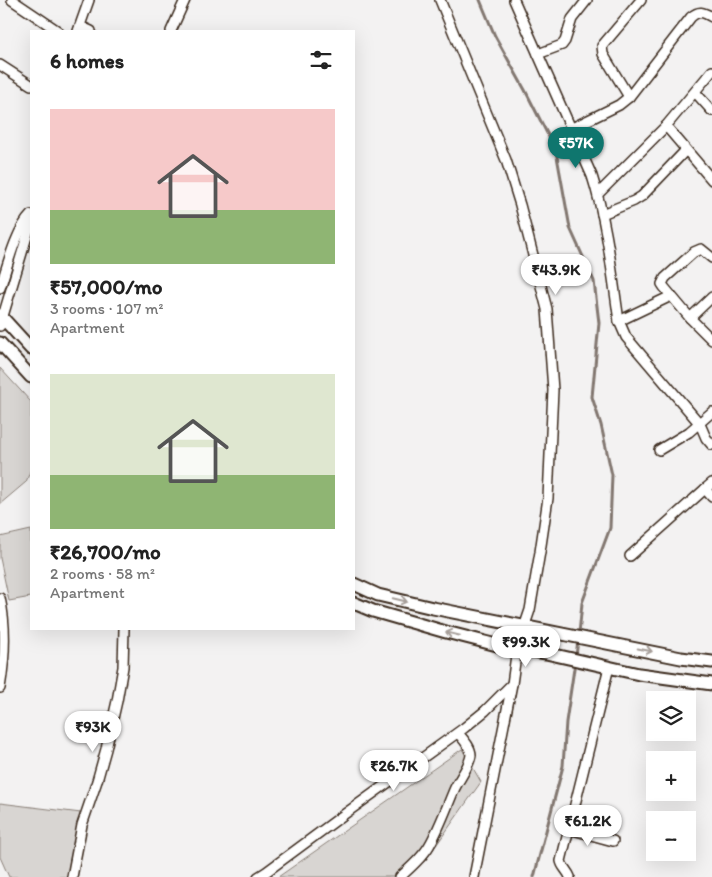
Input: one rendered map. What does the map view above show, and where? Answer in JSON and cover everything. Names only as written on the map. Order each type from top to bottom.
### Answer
[{"type":"main road","points":[[1,320],[30,349]]},
{"type":"main road","points":[[0,343],[30,376]]},
{"type":"main road","points":[[355,584],[378,595],[433,608],[681,658],[712,662]]},
{"type":"main road","points":[[355,603],[373,611],[497,645],[640,674],[712,684]]},
{"type":"street","points":[[12,0],[57,30]]},
{"type":"street","points":[[79,29],[89,0]]},
{"type":"street","points":[[171,30],[186,0]]},
{"type":"street","points":[[440,0],[506,160],[547,309],[553,390],[548,498],[540,552],[530,610],[518,648],[474,877]]},
{"type":"street","points":[[514,0],[592,176],[598,194],[619,321],[626,337],[700,424],[706,438],[712,445]]},
{"type":"street","points":[[538,54],[562,45],[566,41],[572,19],[587,0]]},
{"type":"street","points":[[629,97],[603,54],[602,46],[641,0]]},
{"type":"street","points":[[570,129],[619,105],[629,97],[696,13],[702,12],[712,17]]},
{"type":"street","points":[[0,65],[30,85]]},
{"type":"street","points":[[598,194],[666,126],[712,71]]},
{"type":"street","points":[[695,92],[712,111]]},
{"type":"street","points":[[666,126],[712,180]]},
{"type":"street","points":[[602,214],[642,196],[686,150]]},
{"type":"street","points":[[0,288],[19,235],[30,216]]},
{"type":"street","points":[[1,320],[27,249],[30,230]]},
{"type":"street","points":[[712,258],[702,249],[694,252],[663,280],[662,284],[690,318],[712,340]]},
{"type":"street","points":[[619,321],[671,296]]},
{"type":"street","points":[[690,318],[712,296]]},
{"type":"street","points":[[659,450],[689,432],[712,412]]},
{"type":"street","points":[[630,556],[708,486],[712,497]]},
{"type":"street","points":[[0,598],[3,611],[5,649],[0,688]]},
{"type":"street","points":[[72,877],[82,825],[97,782],[117,701],[123,667],[124,630]]},
{"type":"street","points":[[570,877],[562,865],[562,861],[609,668]]},
{"type":"street","points":[[258,877],[458,733],[485,712],[512,684]]},
{"type":"street","points":[[400,877],[428,848],[454,789],[468,763],[471,755],[469,748],[458,733]]},
{"type":"street","points":[[569,829],[613,841]]},
{"type":"shaded area","points":[[0,368],[30,401],[30,472],[26,482],[0,504]]},
{"type":"shaded area","points":[[30,530],[30,597],[9,601],[0,558],[0,537]]},
{"type":"shaded area","points":[[462,749],[481,782],[425,861],[397,877],[278,877]]},
{"type":"shaded area","points":[[0,803],[81,813],[78,866],[75,877],[9,877],[0,857]]},
{"type":"waterway","points":[[480,0],[495,36],[556,151],[570,228],[594,281],[599,323],[592,397],[601,425],[612,475],[610,528],[582,603],[579,634]]},
{"type":"waterway","points":[[576,656],[578,640]]},
{"type":"waterway","points":[[534,877],[563,766],[566,722],[575,662]]}]
